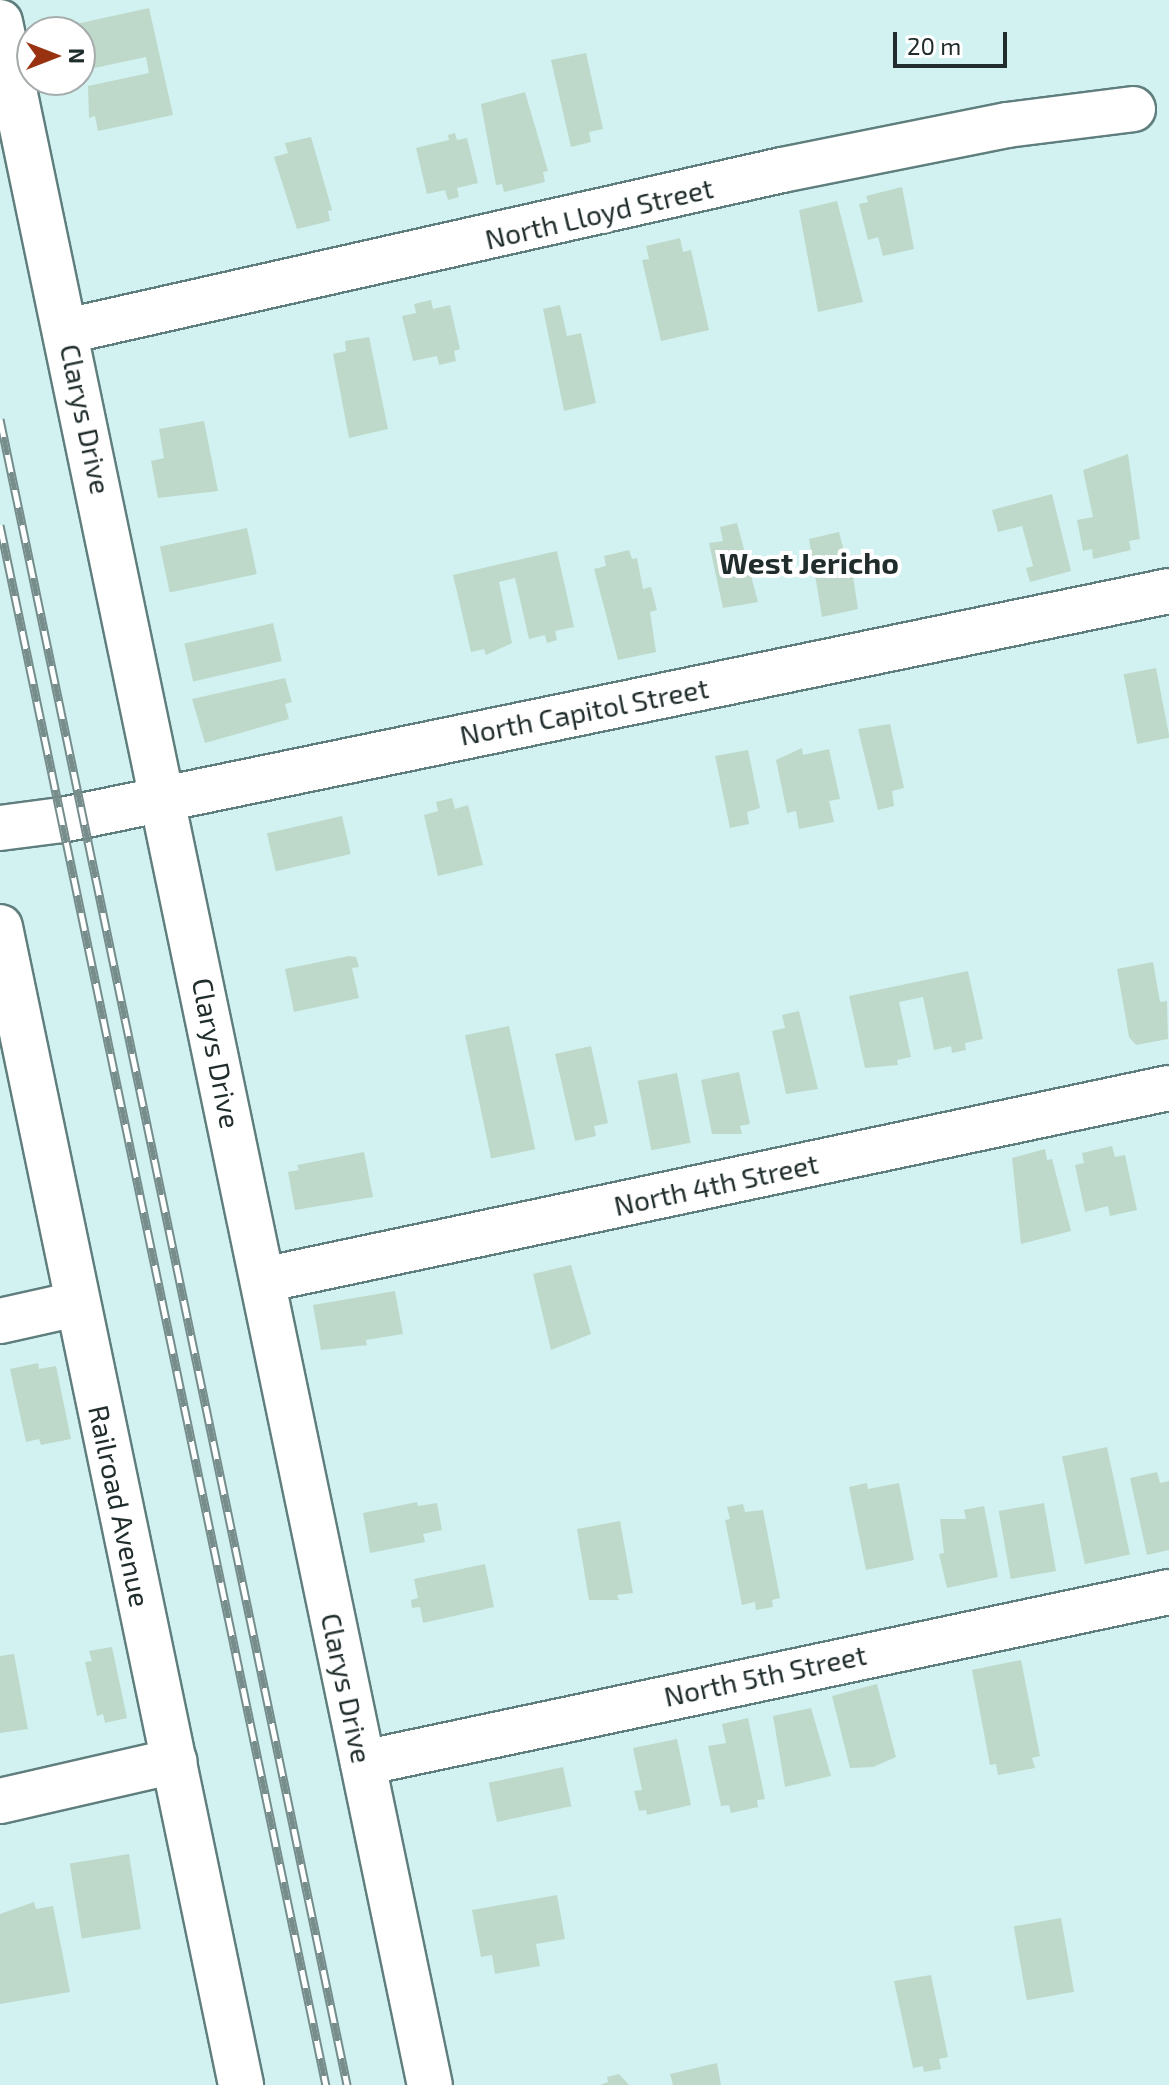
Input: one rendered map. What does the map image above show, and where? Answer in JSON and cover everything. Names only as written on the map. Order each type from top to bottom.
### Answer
[{"type":"street","name":"Clarys Drive","points":[[0,22],[165,796],[430,2085]]},
{"type":"street","name":"North Lloyd Street","points":[[67,331],[838,159],[1007,125],[1133,109]]},
{"type":"street","name":"North Capitol Street","points":[[0,828],[62,820],[165,796],[1169,591]]},
{"type":"street","name":"Railroad Avenue","points":[[0,927],[76,1304],[241,2085]]},
{"type":"street","name":"North 4th Street","points":[[263,1280],[1169,1088]]},
{"type":"street","points":[[0,1321],[76,1304]]},
{"type":"street","name":"North 5th Street","points":[[363,1763],[1169,1592]]},
{"type":"street","points":[[0,1801],[174,1761]]},
{"type":"building","points":[[149,8],[173,115],[98,131],[95,116],[89,118],[88,96],[96,96],[96,84],[149,73],[146,57],[96,68],[96,20]]},
{"type":"building","points":[[586,53],[603,129],[589,132],[591,142],[571,147],[551,60]]},
{"type":"building","points":[[525,92],[548,171],[543,172],[545,182],[504,192],[502,184],[496,185],[481,104]]},
{"type":"building","points":[[455,133],[457,140],[467,138],[478,183],[457,188],[459,197],[448,200],[445,190],[427,194],[416,148],[449,140],[448,135]]},
{"type":"building","points":[[311,137],[332,210],[328,211],[330,221],[297,229],[274,157],[288,153],[285,143]]},
{"type":"building","points":[[902,187],[914,249],[883,256],[878,237],[868,240],[859,204],[868,202],[866,196]]},
{"type":"building","points":[[837,201],[863,302],[818,312],[799,210]]},
{"type":"building","points":[[680,238],[683,252],[691,250],[709,330],[661,341],[642,260],[649,259],[646,246]]},
{"type":"building","points":[[431,300],[433,309],[450,305],[460,349],[454,351],[456,361],[439,365],[437,356],[413,361],[402,316],[416,313],[414,304]]},
{"type":"building","points":[[560,305],[567,336],[581,333],[596,403],[564,411],[543,309]]},
{"type":"building","points":[[369,337],[388,429],[349,438],[333,354],[346,351],[345,341]]},
{"type":"building","points":[[204,421],[218,491],[158,498],[151,461],[164,458],[159,429]]},
{"type":"building","points":[[1128,454],[1140,539],[1129,541],[1131,550],[1093,559],[1092,549],[1083,551],[1077,520],[1093,517],[1083,470]]},
{"type":"building","points":[[1052,494],[1071,571],[1030,582],[1026,568],[1033,566],[1022,526],[998,532],[992,510]]},
{"type":"building","points":[[737,523],[758,602],[723,608],[709,543],[723,541],[720,527]]},
{"type":"building","points":[[247,528],[257,574],[170,592],[160,547]]},
{"type":"building","points":[[839,532],[844,551],[849,550],[858,609],[822,617],[809,539]]},
{"type":"building","points":[[629,550],[632,559],[637,558],[643,589],[651,587],[657,610],[650,612],[656,652],[618,660],[594,569],[606,566],[604,556]]},
{"type":"building","points":[[557,551],[574,627],[555,631],[557,640],[547,643],[545,635],[529,639],[515,578],[499,582],[512,643],[486,655],[484,649],[471,652],[453,575]]},
{"type":"building","points":[[273,623],[282,661],[193,681],[184,643]]},
{"type":"building","points":[[1156,668],[1169,738],[1137,744],[1124,674]]},
{"type":"building","points":[[285,678],[292,702],[285,704],[289,719],[205,743],[192,699]]},
{"type":"building","points":[[890,724],[904,788],[892,791],[894,806],[878,810],[858,729]]},
{"type":"building","points":[[802,748],[803,755],[829,749],[840,799],[829,801],[834,822],[799,829],[796,811],[787,813],[776,760]]},
{"type":"building","points":[[748,750],[760,808],[747,812],[749,824],[730,828],[715,756]]},
{"type":"building","points":[[452,798],[455,809],[468,805],[483,865],[438,876],[424,815],[438,811],[436,802]]},
{"type":"building","points":[[342,816],[351,854],[276,871],[267,833]]},
{"type":"building","points":[[356,957],[359,967],[352,968],[359,998],[294,1012],[285,969]]},
{"type":"building","points":[[1153,962],[1160,1002],[1167,1001],[1168,1039],[1136,1045],[1129,1037],[1117,969]]},
{"type":"building","points":[[968,971],[983,1039],[965,1043],[966,1050],[952,1053],[951,1046],[934,1050],[923,997],[899,1002],[911,1057],[897,1060],[898,1065],[865,1068],[849,996]]},
{"type":"building","points":[[799,1011],[818,1089],[786,1094],[772,1031],[785,1028],[782,1015]]},
{"type":"building","points":[[509,1026],[535,1149],[491,1159],[465,1035]]},
{"type":"building","points":[[591,1046],[608,1123],[594,1126],[596,1136],[575,1141],[555,1054]]},
{"type":"building","points":[[739,1072],[750,1124],[740,1126],[742,1134],[712,1134],[701,1080]]},
{"type":"building","points":[[677,1073],[691,1143],[651,1150],[638,1081]]},
{"type":"building","points":[[1112,1146],[1115,1157],[1125,1155],[1137,1210],[1110,1216],[1108,1206],[1085,1212],[1075,1165],[1084,1163],[1082,1153]]},
{"type":"building","points":[[1045,1149],[1047,1160],[1052,1159],[1071,1231],[1021,1244],[1012,1158]]},
{"type":"building","points":[[364,1152],[373,1197],[295,1210],[288,1172],[299,1170],[297,1165]]},
{"type":"building","points":[[571,1265],[591,1334],[551,1350],[533,1274]]},
{"type":"building","points":[[395,1291],[403,1334],[366,1340],[367,1345],[321,1350],[313,1305]]},
{"type":"building","points":[[38,1363],[39,1369],[56,1366],[71,1439],[41,1445],[39,1439],[26,1442],[10,1369]]},
{"type":"building","points":[[1107,1447],[1130,1555],[1085,1564],[1062,1457]]},
{"type":"building","points":[[1157,1472],[1160,1483],[1169,1481],[1169,1550],[1147,1555],[1130,1478]]},
{"type":"building","points":[[867,1483],[868,1489],[899,1483],[914,1560],[866,1570],[849,1487]]},
{"type":"building","points":[[417,1502],[418,1506],[437,1503],[442,1530],[423,1534],[425,1542],[370,1553],[363,1513]]},
{"type":"building","points":[[1044,1503],[1056,1571],[1011,1579],[999,1511]]},
{"type":"building","points":[[743,1504],[745,1512],[763,1510],[780,1598],[772,1600],[773,1607],[756,1610],[755,1602],[742,1605],[725,1520],[730,1519],[727,1507]]},
{"type":"building","points":[[984,1506],[998,1577],[947,1588],[939,1554],[944,1553],[940,1519],[966,1519],[964,1510]]},
{"type":"building","points":[[620,1521],[633,1593],[617,1595],[619,1600],[589,1600],[577,1529]]},
{"type":"building","points":[[485,1564],[494,1607],[423,1623],[420,1607],[412,1608],[411,1600],[418,1598],[414,1579]]},
{"type":"building","points":[[112,1647],[127,1718],[105,1723],[103,1714],[97,1716],[85,1662],[92,1661],[89,1651]]},
{"type":"building","points":[[14,1654],[28,1729],[0,1733],[0,1656]]},
{"type":"building","points":[[1021,1660],[1040,1756],[1032,1758],[1035,1768],[998,1775],[996,1764],[990,1765],[972,1670]]},
{"type":"building","points":[[877,1684],[896,1757],[873,1767],[850,1768],[832,1696]]},
{"type":"building","points":[[811,1708],[831,1776],[785,1787],[773,1716]]},
{"type":"building","points":[[748,1718],[765,1799],[757,1800],[758,1807],[731,1813],[729,1805],[721,1806],[708,1746],[726,1743],[722,1724]]},
{"type":"building","points":[[677,1739],[691,1805],[647,1815],[646,1810],[639,1811],[634,1791],[642,1790],[633,1748]]},
{"type":"building","points":[[563,1767],[571,1806],[497,1822],[489,1783]]},
{"type":"building","points":[[129,1854],[141,1929],[82,1938],[70,1863]]},
{"type":"building","points":[[557,1895],[565,1939],[536,1944],[540,1966],[495,1974],[492,1955],[481,1957],[472,1910]]},
{"type":"building","points":[[34,1902],[36,1909],[53,1906],[70,1992],[0,2004],[0,1914]]},
{"type":"building","points":[[1061,1918],[1074,1992],[1027,2000],[1014,1926]]},
{"type":"building","points":[[931,1975],[948,2057],[939,2059],[941,2069],[924,2072],[923,2066],[913,2068],[894,1981]]},
{"type":"building","points":[[717,2063],[721,2085],[673,2085],[670,2074]]},
{"type":"building","points":[[619,2074],[629,2085],[600,2085],[608,2082],[607,2077]]},
{"type":"railway","points":[[0,419],[347,2085]]},
{"type":"railway","points":[[0,525],[326,2085]]},
{"type":"district","name":"West Jericho","points":[[809,562]]}]
